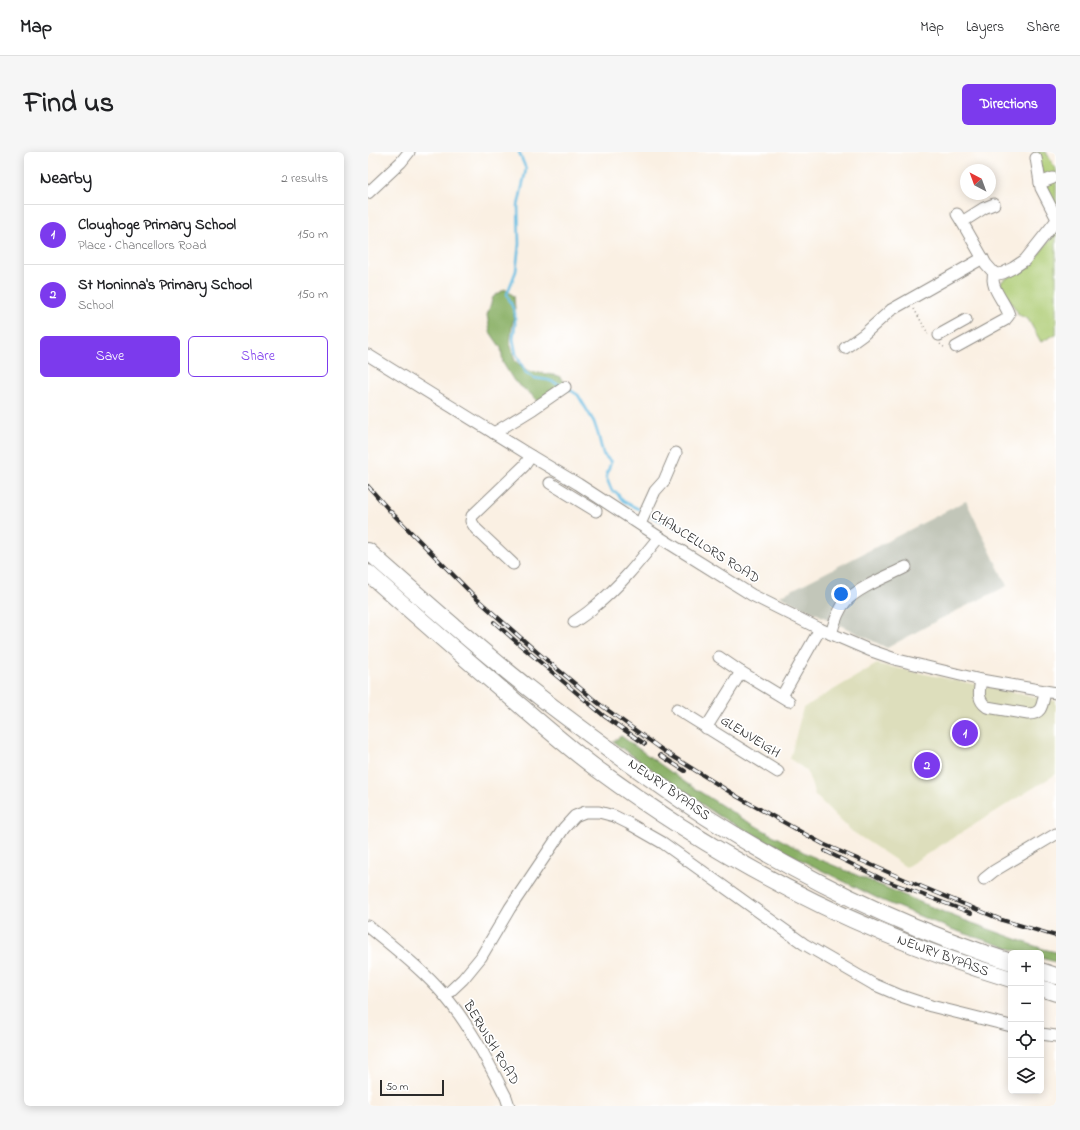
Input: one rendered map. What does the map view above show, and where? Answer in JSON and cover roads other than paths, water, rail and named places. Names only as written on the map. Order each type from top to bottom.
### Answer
[{"type":"highway","name":"NEWRY BYPASS","points":[[368,551],[477,646],[527,687],[656,783],[708,818],[771,856],[824,885],[927,932],[1008,961]]},
{"type":"highway","name":"NEWRY BYPASS","points":[[368,573],[516,702],[596,768],[654,809],[715,848],[772,881],[848,918],[911,945],[1008,979]]},
{"type":"highway","points":[[1044,973],[1056,976]]},
{"type":"highway","points":[[1044,989],[1056,993]]},
{"type":"street","points":[[368,193],[401,162],[409,152]]},
{"type":"street","points":[[1036,158],[1040,183],[1056,217]]},
{"type":"street","points":[[1040,183],[1053,178]]},
{"type":"street","points":[[994,204],[960,218],[986,264],[994,273],[1003,273],[1025,260],[1056,221]]},
{"type":"street","points":[[845,348],[863,335],[891,310],[983,258]]},
{"type":"street","points":[[954,327],[955,346],[1005,320],[1010,314],[993,285],[992,278],[994,273]]},
{"type":"street","points":[[936,338],[966,320]]},
{"type":"street","name":"CHANCELLORS ROAD","points":[[368,355],[578,484],[659,537],[752,594],[820,629],[869,650],[898,660],[981,680],[1050,692]]},
{"type":"street","points":[[494,433],[565,387]]},
{"type":"street","points":[[640,524],[655,491],[664,481],[676,453]]},
{"type":"street","points":[[513,564],[476,529],[472,521],[472,516],[524,466],[531,456]]},
{"type":"street","points":[[550,483],[596,511]]},
{"type":"street","points":[[571,496],[578,484]]},
{"type":"street","points":[[574,622],[595,607],[609,594],[659,537]]},
{"type":"street","points":[[831,634],[837,616],[846,601],[863,588],[906,567]]},
{"type":"street","points":[[719,657],[785,699],[820,629]]},
{"type":"street","name":"GLENVEIGH","points":[[706,728],[741,672]]},
{"type":"street","points":[[981,680],[979,697],[982,704],[987,707],[1035,714],[1050,692]]},
{"type":"street","name":"GLENVEIGH","points":[[677,709],[778,772]]},
{"type":"street","points":[[445,996],[463,979],[481,957],[510,908],[564,828],[575,816],[584,812],[599,812],[614,816],[663,843],[804,944],[873,984],[901,996],[931,1006],[1008,1025]]},
{"type":"street","points":[[984,879],[1056,834]]},
{"type":"street","name":"BERNISH ROAD","points":[[368,926],[422,972],[445,996],[474,1039],[506,1097],[509,1106]]},
{"type":"street","points":[[1044,1034],[1056,1036]]},
{"type":"waterway","points":[[519,152],[526,169],[518,206],[519,244],[516,271],[507,294],[515,313],[513,339],[516,354],[526,373],[534,378],[548,380],[561,385]]},
{"type":"waterway","points":[[567,388],[578,395],[594,422],[603,454],[611,462],[606,477],[612,491],[616,492],[623,501],[639,509]]},
{"type":"waterway","points":[[651,516],[676,528]]},
{"type":"railway","points":[[368,486],[389,510],[477,599],[598,703],[664,751],[738,797],[823,844],[1002,920],[1056,936]]},
{"type":"railway","points":[[494,622],[604,716],[645,744]]},
{"type":"railway","points":[[660,755],[685,771]]},
{"type":"railway","points":[[825,851],[884,880],[971,913]]},
{"type":"place","name":"Cloughoge Primary School","points":[[965,733]]},
{"type":"place","name":"St Moninna's Primary School","points":[[927,765]]}]
